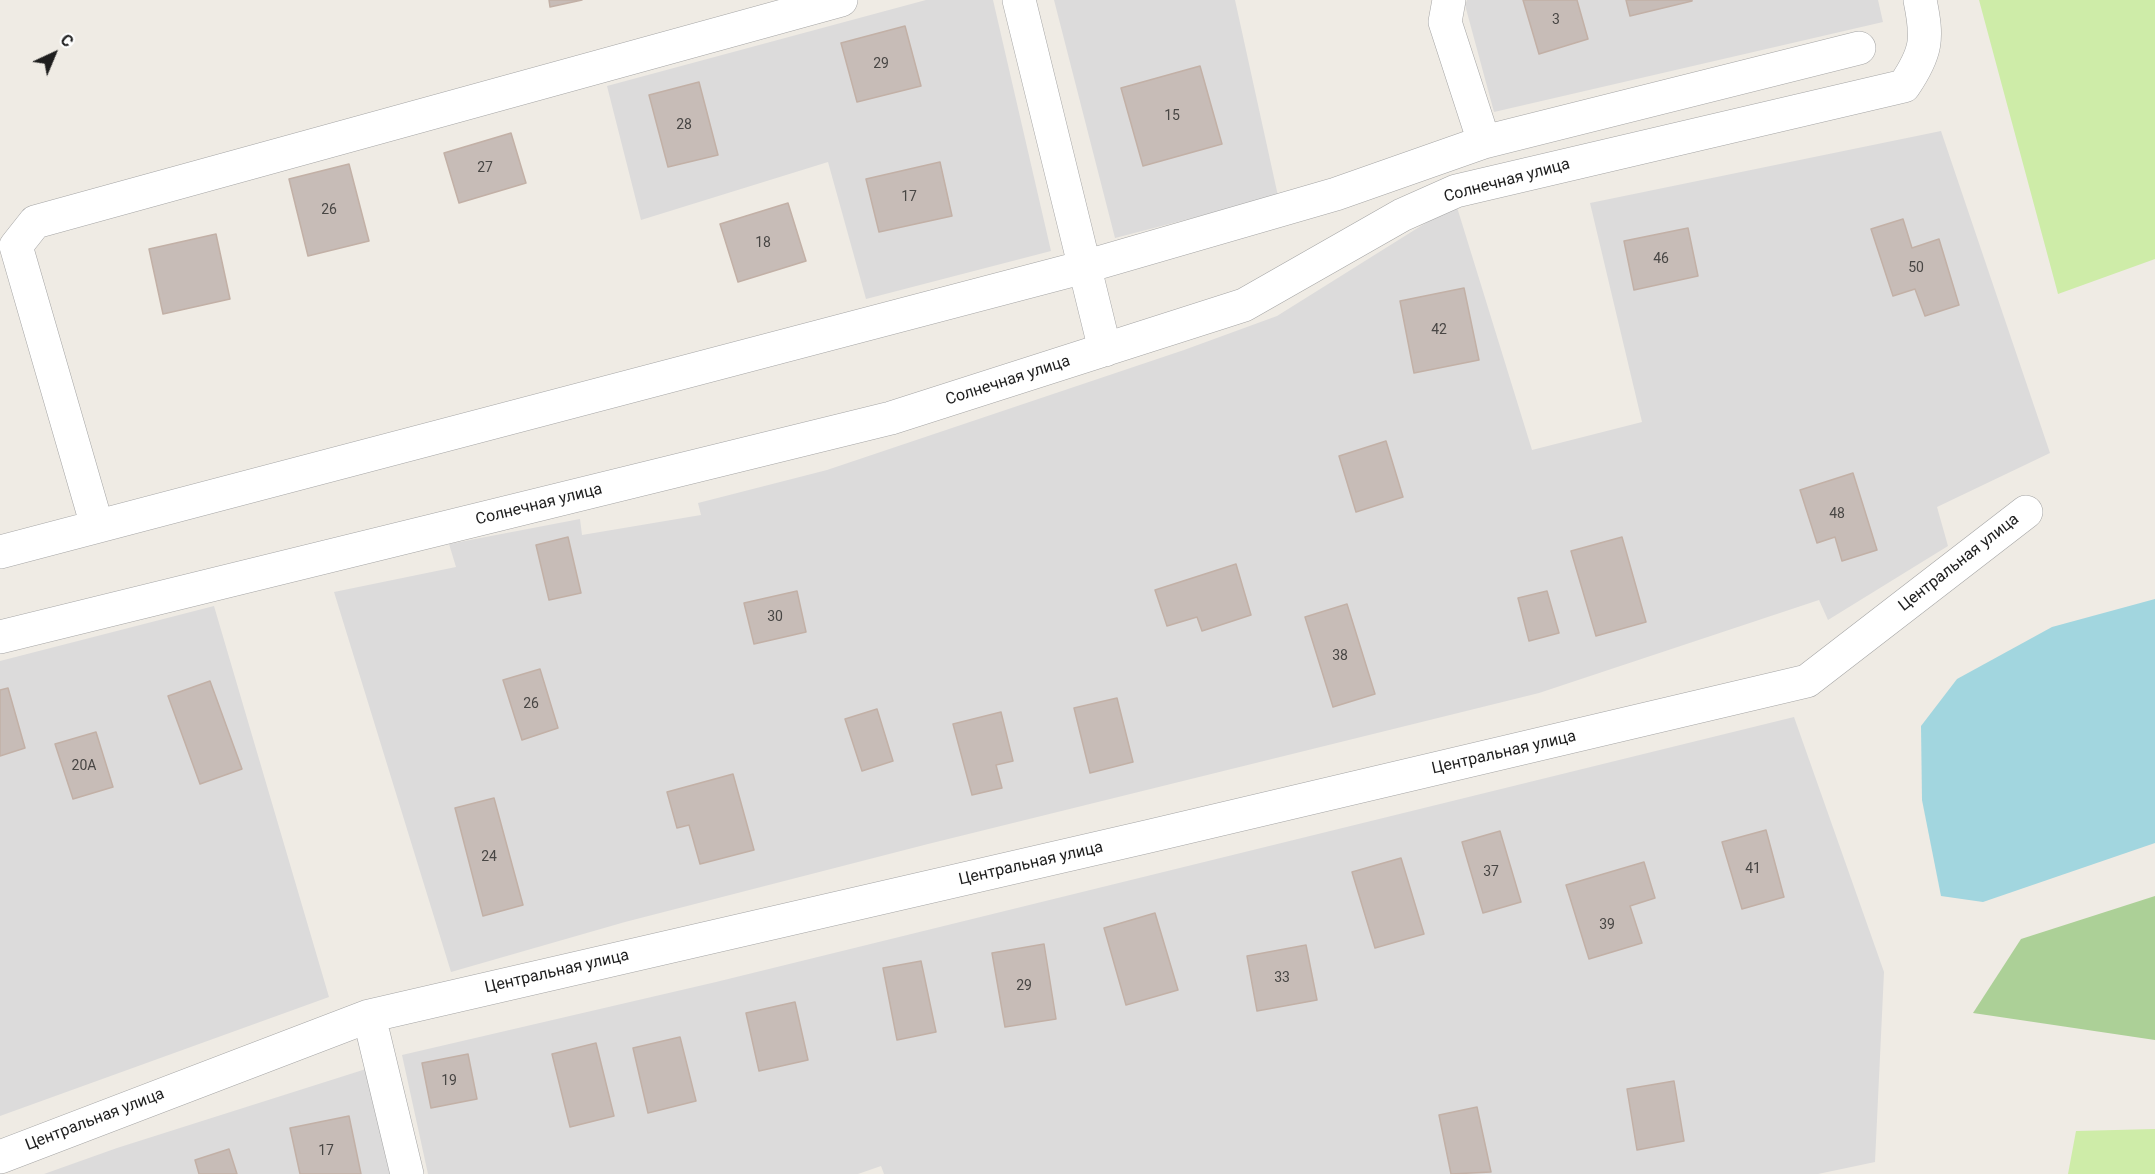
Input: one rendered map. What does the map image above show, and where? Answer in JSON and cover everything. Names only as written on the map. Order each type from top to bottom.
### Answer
[{"type":"street","points":[[97,526],[16,246],[35,222],[841,0]]},
{"type":"street","points":[[1019,0],[1105,350]]},
{"type":"street","points":[[1449,0],[1445,22],[1484,142]]},
{"type":"street","name":"Солнечная улица","points":[[0,637],[891,418],[1244,305],[1402,215],[1456,191],[1904,86],[1918,64],[1926,31],[1920,0]]},
{"type":"street","points":[[0,552],[1084,267],[1336,194],[1484,142],[1859,48]]},
{"type":"street","name":"Центральная улица","points":[[0,1156],[369,1016],[1150,836],[1807,681],[2025,512]]},
{"type":"street","points":[[369,1016],[407,1174]]},
{"type":"shaded area","points":[[926,0],[993,0],[1051,251],[866,299],[828,162],[641,220],[607,86]]},
{"type":"shaded area","points":[[1054,0],[1235,0],[1278,196],[1115,238]]},
{"type":"shaded area","points":[[1467,0],[1878,0],[1883,22],[1494,112],[1465,5]]},
{"type":"shaded area","points":[[1941,131],[2050,453],[1937,507],[1948,546],[1828,620],[1819,600],[1539,693],[928,844],[625,922],[451,972],[334,592],[456,567],[449,544],[580,519],[582,535],[701,515],[698,503],[827,470],[1184,350],[1277,316],[1456,204],[1532,450],[1642,422],[1590,203]]},
{"type":"shaded area","points":[[214,606],[329,997],[0,1116],[0,661]]},
{"type":"shaded area","points":[[1794,717],[1884,972],[1875,1162],[1818,1174],[884,1174],[881,1166],[858,1174],[428,1174],[402,1055],[716,982]]},
{"type":"shaded area","points":[[366,1069],[390,1174],[44,1174],[117,1148]]},
{"type":"green space","points":[[1979,0],[2155,0],[2155,259],[2058,294]]},
{"type":"green space","points":[[2155,896],[2155,1040],[1973,1013],[2021,939]]},
{"type":"green space","points":[[2155,1129],[2155,1174],[2068,1174],[2076,1131]]},
{"type":"water","points":[[2155,599],[2155,843],[1983,902],[1941,896],[1922,800],[1921,726],[1957,679],[2052,627]]},
{"type":"building","points":[[549,0],[582,0],[550,7]]},
{"type":"building","points":[[1523,0],[1577,0],[1588,39],[1539,54]]},
{"type":"building","points":[[1626,0],[1692,0],[1692,1],[1630,16]]},
{"type":"building","points":[[905,26],[921,86],[857,102],[841,43]]},
{"type":"building","points":[[1200,66],[1222,144],[1143,166],[1121,88]]},
{"type":"building","points":[[699,82],[718,155],[668,167],[649,95]]},
{"type":"building","points":[[511,133],[526,183],[459,203],[444,153]]},
{"type":"building","points":[[940,162],[952,216],[879,232],[866,179]]},
{"type":"building","points":[[349,164],[369,241],[308,256],[289,179]]},
{"type":"building","points":[[788,203],[806,261],[738,282],[720,224]]},
{"type":"building","points":[[1903,219],[1912,248],[1939,239],[1959,305],[1925,316],[1915,289],[1893,296],[1871,229]]},
{"type":"building","points":[[1688,228],[1698,276],[1634,290],[1624,241]]},
{"type":"building","points":[[216,234],[230,299],[163,314],[149,249]]},
{"type":"building","points":[[1464,288],[1479,360],[1414,373],[1400,301]]},
{"type":"building","points":[[1386,441],[1403,497],[1356,512],[1339,456]]},
{"type":"building","points":[[1853,473],[1877,550],[1842,561],[1835,537],[1817,543],[1800,490]]},
{"type":"building","points":[[568,537],[581,593],[549,600],[536,545]]},
{"type":"building","points":[[1622,537],[1646,622],[1596,636],[1571,551]]},
{"type":"building","points":[[1236,564],[1251,615],[1202,631],[1197,617],[1167,626],[1155,590]]},
{"type":"building","points":[[797,591],[806,632],[754,644],[744,603]]},
{"type":"building","points":[[1547,591],[1559,633],[1529,641],[1518,598]]},
{"type":"building","points":[[1347,604],[1375,694],[1333,707],[1305,617]]},
{"type":"building","points":[[540,669],[558,728],[522,740],[503,680]]},
{"type":"building","points":[[210,681],[242,769],[200,784],[168,696]]},
{"type":"building","points":[[8,688],[25,748],[0,756],[0,690]]},
{"type":"building","points":[[1117,698],[1133,762],[1090,773],[1074,708]]},
{"type":"building","points":[[877,709],[893,761],[862,771],[845,719]]},
{"type":"building","points":[[1001,712],[1013,761],[996,765],[1002,788],[972,795],[953,724]]},
{"type":"building","points":[[96,732],[113,787],[73,799],[55,744]]},
{"type":"building","points":[[733,774],[754,850],[700,864],[689,825],[677,828],[667,792]]},
{"type":"building","points":[[494,798],[523,905],[483,916],[455,808]]},
{"type":"building","points":[[1766,830],[1784,897],[1742,909],[1722,842]]},
{"type":"building","points":[[1500,831],[1521,902],[1483,913],[1462,842]]},
{"type":"building","points":[[1401,858],[1424,934],[1375,948],[1352,872]]},
{"type":"building","points":[[1644,862],[1655,898],[1630,906],[1642,943],[1589,959],[1566,885]]},
{"type":"building","points":[[1155,913],[1178,990],[1126,1005],[1104,928]]},
{"type":"building","points":[[1044,944],[1056,1019],[1005,1027],[992,953]]},
{"type":"building","points":[[1306,945],[1317,1000],[1257,1011],[1247,956]]},
{"type":"building","points":[[921,961],[936,1032],[897,1040],[883,968]]},
{"type":"building","points":[[795,1002],[808,1060],[759,1071],[746,1013]]},
{"type":"building","points":[[680,1037],[696,1101],[648,1113],[633,1048]]},
{"type":"building","points":[[596,1043],[614,1116],[570,1127],[552,1054]]},
{"type":"building","points":[[468,1054],[477,1099],[431,1108],[422,1063]]},
{"type":"building","points":[[1674,1081],[1684,1141],[1637,1150],[1627,1089]]},
{"type":"building","points":[[1477,1107],[1491,1172],[1451,1174],[1439,1115]]},
{"type":"building","points":[[349,1116],[361,1174],[300,1174],[290,1128]]},
{"type":"building","points":[[229,1149],[237,1174],[199,1174],[195,1160]]}]
